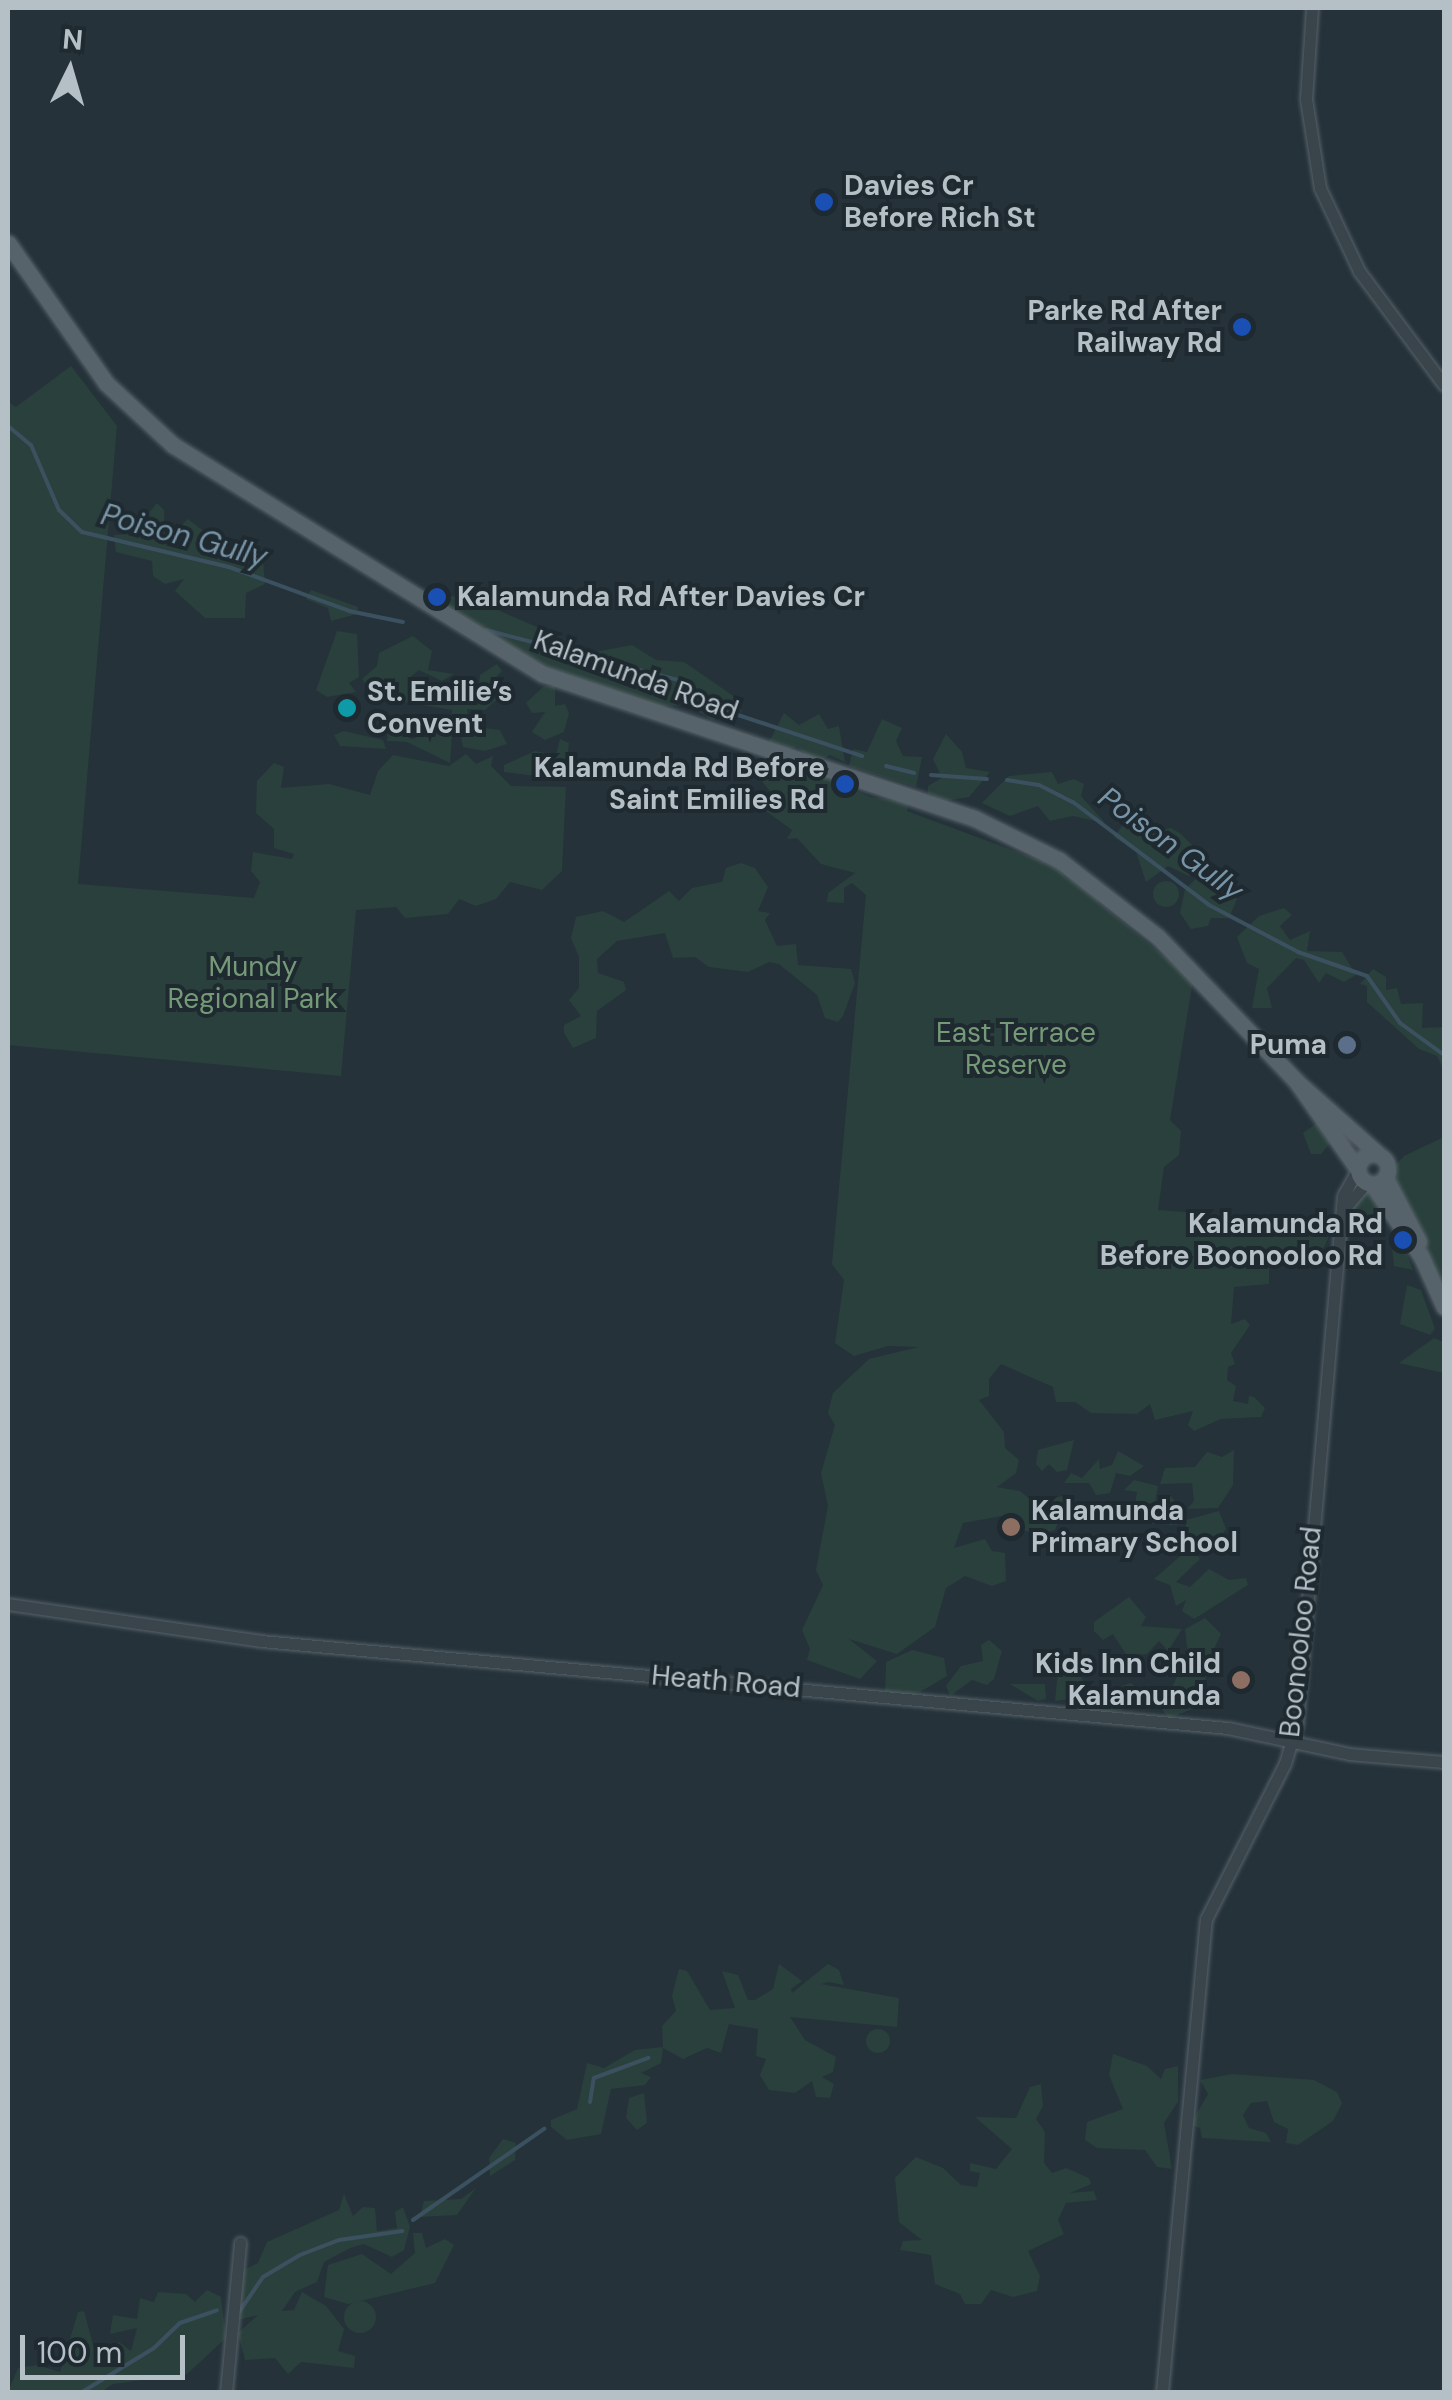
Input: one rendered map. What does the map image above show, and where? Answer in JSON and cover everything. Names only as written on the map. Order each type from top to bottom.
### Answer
[{"type":"main road","name":"Kalamunda Road","points":[[8,243],[106,383],[173,445],[225,480],[543,674],[974,818],[1059,860],[1158,936],[1296,1081],[1378,1154]]},
{"type":"main road","name":"Kalamunda Road","points":[[1296,1081],[1368,1176],[1410,1218],[1420,1256],[1444,1307]]},
{"type":"main road","points":[[1378,1154],[1388,1166],[1368,1176],[1364,1156],[1378,1154]]},
{"type":"street","points":[[1312,8],[1306,99],[1320,188],[1360,271],[1444,386]]},
{"type":"street","name":"Boonooloo Road","points":[[1162,2392],[1206,1919],[1292,1742],[1342,1212],[1368,1176]]},
{"type":"street","name":"Heath Road","points":[[8,1604],[261,1641],[1228,1728],[1292,1742],[1444,1762]]},
{"type":"street","points":[[226,2392],[240,2243]]},
{"type":"green space","name":"Mundy Regional Park","points":[[71,366],[117,426],[78,884],[254,898],[260,882],[251,871],[253,852],[292,859],[294,854],[274,848],[274,829],[256,813],[257,781],[274,763],[284,767],[281,788],[329,784],[370,795],[378,771],[393,755],[449,766],[466,754],[476,764],[493,756],[491,766],[511,786],[566,787],[562,871],[542,890],[510,882],[496,899],[476,906],[459,899],[448,914],[405,918],[396,907],[356,910],[341,1076],[8,1045],[8,402],[16,407]]},
{"type":"green space","points":[[157,503],[164,510],[165,542],[188,519],[225,548],[238,540],[246,546],[241,557],[263,560],[265,584],[246,593],[245,618],[205,618],[175,591],[184,579],[165,584],[153,576],[152,561],[116,552],[114,535],[131,534]]},
{"type":"green space","points":[[311,590],[358,607],[357,614],[331,621],[328,608],[306,599]]},
{"type":"green space","points":[[451,596],[477,601],[595,652],[632,645],[656,660],[684,662],[732,695],[742,711],[712,720],[688,705],[651,707],[510,654],[437,607]]},
{"type":"green space","points":[[337,631],[357,634],[359,677],[349,683],[356,692],[327,697],[316,690]]},
{"type":"green space","points":[[413,636],[432,651],[428,670],[454,674],[442,681],[419,670],[409,678],[414,689],[441,693],[449,684],[464,700],[478,698],[480,675],[497,664],[502,671],[495,678],[506,685],[504,693],[485,710],[467,709],[469,723],[451,719],[452,710],[375,697],[362,679],[377,666],[379,653]]},
{"type":"green space","points":[[544,686],[555,686],[555,706],[565,704],[569,713],[564,732],[545,740],[532,732],[545,712],[532,713],[526,703]]},
{"type":"green space","points":[[784,713],[799,725],[819,714],[828,729],[839,726],[845,762],[830,755],[817,763],[797,747],[783,752],[768,744]]},
{"type":"green space","points":[[882,719],[902,728],[896,741],[903,756],[922,757],[916,787],[849,766],[853,749],[867,752]]},
{"type":"green space","points":[[477,727],[500,730],[507,744],[485,751],[463,747],[461,738]]},
{"type":"green space","points":[[388,728],[412,739],[432,732],[452,735],[450,763],[407,742],[387,741]]},
{"type":"green space","points":[[344,731],[383,740],[386,749],[340,746],[334,735]]},
{"type":"green space","points":[[946,734],[962,752],[966,768],[990,772],[969,797],[945,801],[928,794],[928,786],[942,778],[933,759]]},
{"type":"green space","points":[[560,739],[569,743],[567,757],[543,777],[504,772],[504,765],[535,751],[556,755]]},
{"type":"green space","name":"East Terrace Reserve","points":[[746,761],[804,768],[870,797],[909,802],[907,811],[1055,866],[1069,881],[1075,875],[1098,894],[1098,902],[1193,980],[1170,1120],[1181,1131],[1179,1155],[1164,1167],[1158,1210],[1240,1216],[1295,1236],[1290,1227],[1295,1222],[1320,1217],[1331,1232],[1321,1254],[1303,1251],[1298,1240],[1296,1249],[1277,1250],[1269,1258],[1269,1284],[1234,1287],[1231,1324],[1245,1319],[1250,1325],[1231,1353],[1235,1364],[1228,1367],[1227,1380],[1236,1386],[1233,1401],[1248,1404],[1249,1396],[1254,1397],[1265,1408],[1261,1417],[1221,1419],[1194,1431],[1188,1425],[1193,1411],[1155,1420],[1150,1404],[1137,1414],[1091,1413],[1075,1402],[1056,1402],[1053,1387],[1001,1364],[989,1379],[989,1396],[979,1400],[1004,1432],[1005,1448],[1019,1460],[1016,1473],[997,1487],[1020,1491],[1033,1502],[1063,1496],[1077,1517],[1059,1520],[1055,1530],[1039,1535],[1005,1525],[1007,1515],[963,1523],[954,1548],[985,1539],[992,1551],[1005,1553],[1006,1581],[992,1586],[965,1576],[946,1588],[935,1627],[897,1654],[849,1639],[877,1661],[860,1679],[807,1660],[810,1649],[802,1630],[823,1585],[816,1570],[828,1506],[821,1473],[835,1425],[828,1413],[833,1393],[869,1359],[919,1347],[888,1346],[854,1356],[835,1343],[844,1280],[832,1264],[866,895],[852,883],[844,888],[844,903],[827,902],[828,893],[855,873],[821,864],[797,838],[787,839],[792,830],[766,811],[772,794]]},
{"type":"green space","points":[[1052,772],[1058,784],[1074,779],[1084,784],[1081,796],[1105,823],[1073,816],[1050,821],[1038,806],[1010,816],[982,803],[1009,776]]},
{"type":"green space","points":[[1124,823],[1136,835],[1171,828],[1181,834],[1198,851],[1198,871],[1189,876],[1168,866],[1146,882],[1136,852],[1114,837]]},
{"type":"green space","points":[[741,863],[755,868],[768,887],[758,911],[770,913],[765,920],[777,946],[796,944],[798,965],[851,969],[855,983],[838,1022],[825,1018],[817,995],[779,964],[769,962],[748,972],[709,967],[695,957],[673,958],[665,933],[617,941],[597,959],[598,973],[624,982],[626,990],[597,1011],[596,1038],[573,1048],[564,1025],[581,1016],[569,1000],[579,988],[579,957],[571,938],[576,917],[603,911],[624,922],[669,891],[679,901],[692,888],[722,882],[726,868]]},
{"type":"green space","points":[[1201,874],[1232,886],[1237,899],[1229,918],[1211,918],[1208,926],[1191,929],[1180,913],[1185,889]]},
{"type":"green space","points":[[1166,881],[1175,885],[1179,894],[1175,903],[1166,907],[1157,903],[1153,894],[1157,885]]},
{"type":"green space","points":[[1284,908],[1292,915],[1280,926],[1290,940],[1310,931],[1307,951],[1342,952],[1356,975],[1344,982],[1326,973],[1319,983],[1304,960],[1296,958],[1267,988],[1272,1008],[1252,1008],[1259,969],[1247,963],[1237,937],[1259,916]]},
{"type":"green space","points":[[1373,969],[1386,977],[1386,990],[1397,988],[1401,1004],[1423,1003],[1422,1028],[1444,1027],[1444,1070],[1437,1056],[1419,1049],[1367,1002],[1367,986],[1360,984]]},
{"type":"green space","points":[[1323,1119],[1340,1128],[1339,1133],[1321,1154],[1311,1154],[1303,1133]]},
{"type":"green space","points":[[1444,1137],[1444,1307],[1387,1174],[1404,1156]]},
{"type":"green space","points":[[1368,1184],[1387,1218],[1357,1229],[1347,1222],[1353,1187]]},
{"type":"green space","points":[[1391,1237],[1400,1237],[1413,1270],[1394,1266]]},
{"type":"green space","points":[[1407,1285],[1421,1290],[1435,1329],[1430,1335],[1400,1324]]},
{"type":"green space","points":[[1434,1338],[1444,1342],[1444,1373],[1399,1363]]},
{"type":"green space","points":[[1074,1440],[1067,1470],[1057,1472],[1049,1464],[1042,1471],[1036,1464],[1038,1450]]},
{"type":"green space","points":[[1234,1450],[1233,1485],[1218,1508],[1187,1509],[1194,1501],[1192,1483],[1160,1484],[1165,1468],[1195,1467],[1207,1452],[1222,1457]]},
{"type":"green space","points":[[1118,1451],[1144,1466],[1130,1476],[1116,1473],[1110,1493],[1096,1495],[1089,1483],[1064,1483],[1071,1473],[1082,1478],[1099,1459],[1100,1469],[1112,1465]]},
{"type":"green space","points":[[1134,1480],[1158,1486],[1155,1503],[1135,1505],[1137,1492],[1124,1490]]},
{"type":"green space","points":[[1171,1496],[1182,1512],[1177,1525],[1141,1523],[1141,1516],[1164,1507]]},
{"type":"green space","points":[[1219,1511],[1226,1529],[1220,1538],[1196,1552],[1200,1559],[1176,1582],[1190,1587],[1209,1569],[1229,1580],[1246,1578],[1248,1585],[1194,1619],[1182,1611],[1186,1600],[1176,1606],[1170,1585],[1154,1579],[1186,1551],[1186,1520]]},
{"type":"green space","points":[[1129,1597],[1146,1617],[1141,1626],[1182,1629],[1168,1651],[1159,1641],[1147,1654],[1127,1656],[1113,1634],[1103,1640],[1094,1631],[1094,1622]]},
{"type":"green space","points":[[1205,1618],[1221,1634],[1206,1666],[1205,1704],[1169,1718],[1161,1708],[1188,1656],[1185,1629]]},
{"type":"green space","points":[[989,1640],[1002,1651],[994,1679],[987,1685],[972,1680],[950,1696],[946,1686],[961,1666],[983,1661],[981,1645]]},
{"type":"green space","points":[[912,1650],[944,1658],[947,1676],[913,1696],[885,1692],[886,1662]]},
{"type":"green space","points":[[1068,1665],[1078,1668],[1084,1684],[1074,1699],[1055,1701],[1058,1671]]},
{"type":"green space","points":[[1131,1683],[1140,1690],[1132,1708],[1099,1714],[1082,1707],[1089,1697]]},
{"type":"green space","points":[[1010,1684],[1045,1684],[1046,1699],[1038,1701]]},
{"type":"green space","points":[[779,1964],[802,1981],[791,1989],[792,1993],[828,1964],[839,1970],[844,1985],[821,1984],[899,1998],[897,2027],[790,2017],[805,2040],[836,2057],[833,2072],[822,2077],[834,2084],[830,2098],[816,2097],[812,2081],[795,2093],[769,2090],[760,2075],[766,2059],[756,2056],[758,2029],[729,2024],[721,2053],[707,2048],[683,2059],[663,2048],[661,2063],[641,2073],[651,2077],[645,2085],[611,2089],[601,2134],[567,2140],[551,2127],[551,2120],[577,2109],[587,2063],[604,2068],[635,2050],[663,2047],[662,2026],[676,2011],[672,1996],[679,1969],[687,1971],[710,2010],[735,2008],[722,1971],[738,1975],[748,2000],[755,2000],[773,1989]]},
{"type":"green space","points":[[878,2029],[887,2032],[887,2050],[878,2053],[869,2050],[866,2041],[869,2032]]},
{"type":"green space","points":[[1113,2054],[1147,2066],[1161,2079],[1165,2069],[1178,2066],[1178,2102],[1164,2123],[1172,2169],[1157,2167],[1145,2150],[1097,2148],[1085,2140],[1087,2122],[1123,2109],[1109,2075]]},
{"type":"green space","points":[[1232,2074],[1314,2080],[1337,2092],[1342,2103],[1333,2121],[1298,2145],[1286,2143],[1288,2129],[1274,2122],[1267,2101],[1251,2103],[1243,2115],[1249,2128],[1266,2133],[1271,2142],[1202,2138],[1200,2128],[1190,2125],[1208,2094],[1200,2080]]},
{"type":"green space","points":[[1041,2084],[1043,2106],[1036,2119],[1045,2132],[1044,2163],[1052,2173],[1066,2168],[1089,2178],[1091,2184],[1070,2193],[1094,2191],[1097,2200],[1066,2203],[1058,2220],[1064,2234],[1028,2251],[1040,2276],[1037,2291],[1013,2297],[991,2290],[981,2304],[965,2304],[960,2294],[935,2284],[931,2255],[900,2250],[903,2241],[922,2240],[899,2222],[895,2178],[916,2157],[943,2168],[961,2185],[977,2187],[980,2173],[970,2171],[970,2163],[996,2169],[1012,2149],[975,2117],[1016,2118],[1030,2087]]},
{"type":"green space","points":[[644,2093],[647,2123],[637,2130],[626,2118],[629,2098]]},
{"type":"green space","points":[[503,2139],[516,2143],[515,2160],[490,2176],[489,2158]]},
{"type":"green space","points":[[476,2188],[457,2215],[420,2217],[424,2201],[461,2199]]},
{"type":"green space","points":[[344,2194],[353,2216],[363,2207],[375,2208],[377,2231],[397,2228],[395,2212],[403,2207],[410,2227],[404,2250],[392,2257],[364,2244],[350,2248],[324,2262],[317,2282],[295,2292],[282,2311],[294,2310],[302,2292],[326,2306],[344,2329],[338,2351],[355,2356],[354,2368],[301,2362],[288,2374],[275,2358],[245,2360],[238,2333],[258,2315],[238,2320],[242,2271],[258,2263],[267,2242],[339,2210]]},
{"type":"green space","points":[[413,2233],[422,2233],[426,2248],[445,2239],[454,2245],[435,2283],[348,2304],[324,2297],[328,2265],[362,2254],[391,2274],[415,2253]]},
{"type":"green space","points":[[207,2290],[221,2297],[226,2338],[187,2374],[113,2384],[101,2392],[8,2392],[18,2368],[37,2365],[60,2372],[78,2312],[84,2311],[94,2348],[109,2350],[119,2342],[131,2351],[137,2328],[110,2334],[113,2315],[137,2319],[140,2298],[154,2302],[158,2292],[186,2294],[195,2302]]},
{"type":"green space","points":[[360,2301],[371,2306],[376,2317],[371,2328],[360,2333],[349,2328],[344,2317],[349,2306]]},
{"type":"waterway","name":"Poison Gully","points":[[8,426],[31,445],[59,510],[82,532],[229,567],[349,611],[403,622]]},
{"type":"waterway","name":"Poison Gully","points":[[486,630],[678,680],[717,708],[862,756]]},
{"type":"waterway","points":[[886,766],[914,773]]},
{"type":"waterway","name":"Poison Gully","points":[[931,775],[987,779]]},
{"type":"waterway","name":"Poison Gully","points":[[1007,780],[1039,785],[1073,802],[1209,905],[1298,952],[1367,976],[1400,1023],[1444,1055]]},
{"type":"waterway","points":[[590,2102],[594,2078],[648,2058]]},
{"type":"waterway","points":[[413,2220],[544,2129]]},
{"type":"waterway","points":[[239,2312],[263,2277],[300,2255],[339,2240],[402,2231]]},
{"type":"waterway","points":[[82,2392],[154,2348],[180,2323],[217,2310]]},
{"type":"place","name":"Davies Cr Before Rich St","points":[[824,202]]},
{"type":"place","name":"Parke Rd After Railway Rd","points":[[1242,327]]},
{"type":"place","name":"Kalamunda Rd After Davies Cr","points":[[437,597]]},
{"type":"place","name":"St. Emilie’s Convent","points":[[347,708]]},
{"type":"place","name":"Kalamunda Rd Before Saint Emilies Rd","points":[[845,784]]},
{"type":"place","name":"Puma","points":[[1347,1045]]},
{"type":"place","name":"Kalamunda Rd Before Boonooloo Rd","points":[[1403,1240]]},
{"type":"place","name":"Kalamunda Primary School","points":[[1011,1527]]},
{"type":"place","name":"Kids Inn Child Kalamunda","points":[[1241,1680]]}]
